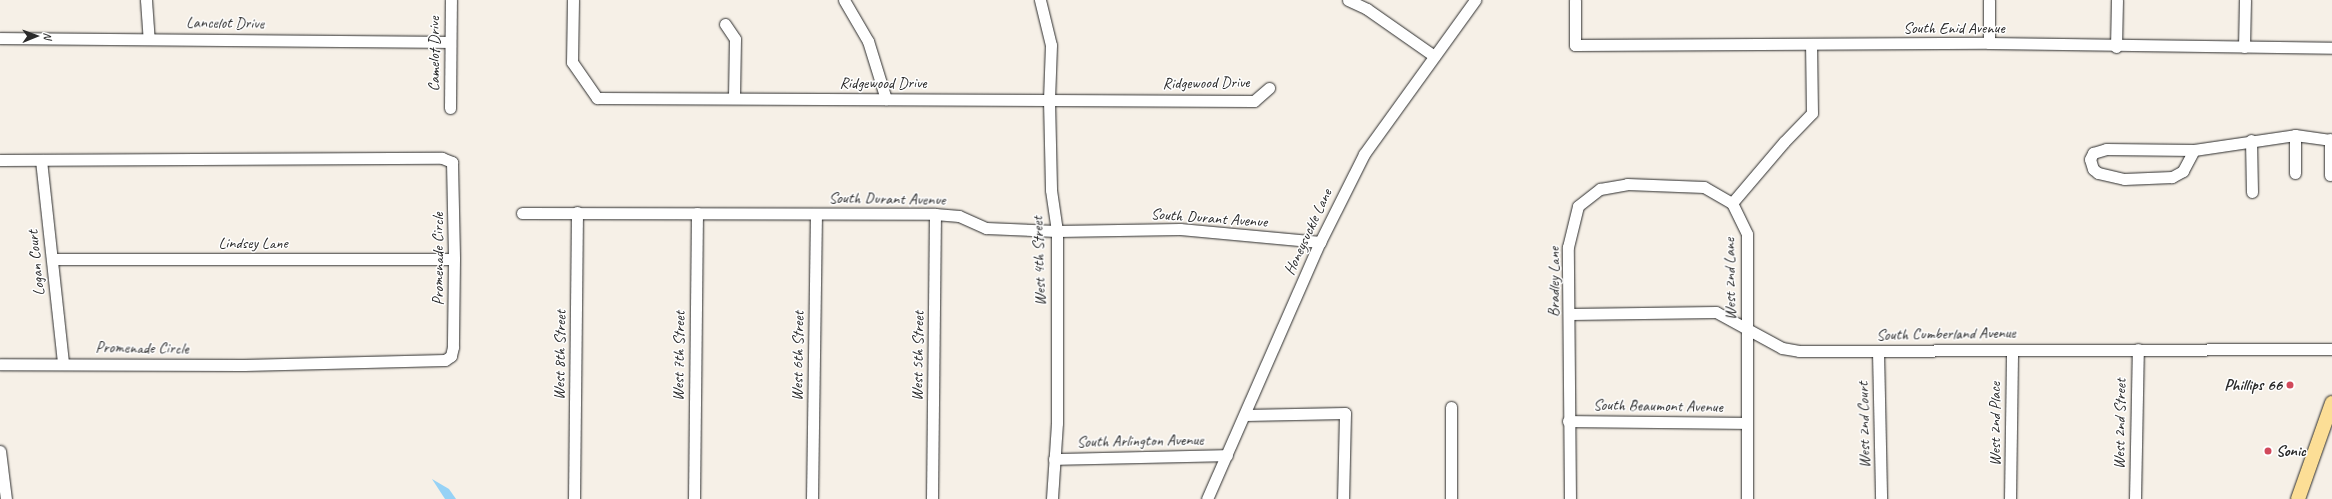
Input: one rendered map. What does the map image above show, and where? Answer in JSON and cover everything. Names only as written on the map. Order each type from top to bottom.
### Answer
[{"type":"main road","points":[[2298,499],[2332,403]]},
{"type":"street","points":[[146,0],[149,39]]},
{"type":"street","name":"Camelot Drive","points":[[450,108],[451,0]]},
{"type":"street","name":"Ridgewood Drive","points":[[573,0],[572,62],[597,98],[1254,101],[1269,88]]},
{"type":"street","points":[[844,0],[868,40],[886,99]]},
{"type":"street","points":[[1348,0],[1367,5],[1434,56]]},
{"type":"street","name":"Honeysuckle Lane","points":[[1207,499],[1320,242],[1364,154],[1475,0]]},
{"type":"street","name":"South Enid Avenue","points":[[1575,0],[1575,45],[1989,43],[2116,47],[2332,48]]},
{"type":"street","points":[[1989,0],[1989,43]]},
{"type":"street","points":[[2116,47],[2117,0]]},
{"type":"street","points":[[2244,47],[2245,0]]},
{"type":"street","name":"West 4th Street","points":[[1042,1],[1051,45],[1049,100],[1051,190],[1057,231],[1057,416],[1052,499]]},
{"type":"street","points":[[724,24],[735,39],[734,98]]},
{"type":"street","name":"Lancelot Drive","points":[[0,38],[450,42]]},
{"type":"street","points":[[1732,203],[1784,142],[1812,113],[1811,45]]},
{"type":"street","points":[[2295,134],[2295,173]]},
{"type":"street","points":[[2194,150],[2183,171],[2172,177],[2124,179],[2098,173],[2093,169],[2090,159],[2093,153],[2106,149],[2194,150],[2295,134],[2331,139],[2330,175]]},
{"type":"street","points":[[2250,140],[2252,192]]},
{"type":"street","name":"Promenade Circle","points":[[0,160],[442,158],[452,162],[454,259],[453,347],[451,356],[445,360],[244,365],[63,363],[0,364]]},
{"type":"street","name":"Logan Court","points":[[41,160],[63,363]]},
{"type":"street","name":"Bradley Lane","points":[[1570,499],[1568,421],[1570,314],[1568,247],[1578,206],[1600,189],[1627,184],[1704,187],[1732,203]]},
{"type":"street","name":"West 2nd Lane","points":[[1732,203],[1747,234],[1747,499]]},
{"type":"street","name":"West 8th Street","points":[[574,499],[577,212]]},
{"type":"street","name":"South Durant Avenue","points":[[522,213],[935,214],[959,216],[986,228],[1057,231],[1180,229],[1320,242]]},
{"type":"street","name":"West 7th Street","points":[[694,499],[697,213]]},
{"type":"street","name":"West 6th Street","points":[[812,499],[816,214]]},
{"type":"street","name":"West 5th Street","points":[[932,499],[935,214]]},
{"type":"street","name":"Lindsey Lane","points":[[52,259],[454,259]]},
{"type":"street","name":"South Cumberland Avenue","points":[[1570,314],[1716,312],[1782,348],[1799,351],[2332,349]]},
{"type":"street","name":"West 2nd Street","points":[[2135,499],[2138,349]]},
{"type":"street","name":"West 2nd Place","points":[[2010,499],[2012,350]]},
{"type":"street","name":"West 2nd Court","points":[[1878,351],[1881,499]]},
{"type":"street","points":[[1451,407],[1451,499]]},
{"type":"street","points":[[1245,415],[1345,413],[1343,499]]},
{"type":"street","name":"South Beaumont Avenue","points":[[1568,421],[1747,423]]},
{"type":"street","points":[[0,451],[6,499]]},
{"type":"street","name":"South Arlington Avenue","points":[[1054,459],[1227,455]]},
{"type":"water","points":[[432,479],[449,489],[456,499],[445,499]]},
{"type":"place","name":"Phillips 66","points":[[2290,385]]},
{"type":"place","name":"Sonic","points":[[2268,451]]}]
